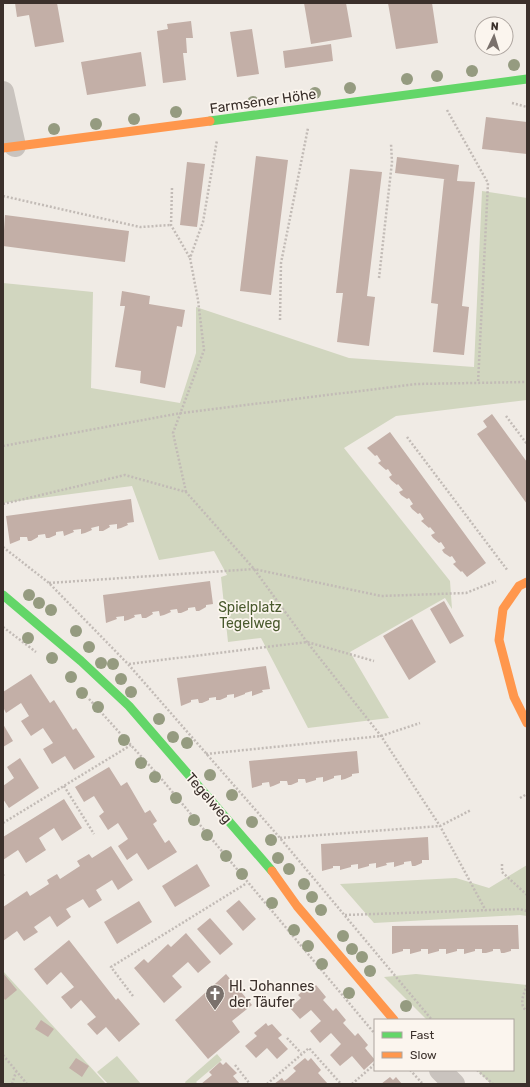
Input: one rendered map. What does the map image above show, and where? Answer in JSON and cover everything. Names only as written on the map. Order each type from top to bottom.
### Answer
[{"type":"street","name":"Farmsener Höhe","points":[[9,147],[220,121],[527,80]]},
{"type":"street","points":[[3,92],[9,147]]},
{"type":"street","points":[[523,584],[504,609],[499,640],[514,697],[527,723]]},
{"type":"street","name":"Tegelweg","points":[[3,595],[81,661],[129,706],[267,865],[297,906],[393,1019]]},
{"type":"street","points":[[441,1071],[454,1084]]},
{"type":"path","points":[[436,92],[466,141],[488,183],[478,382]]},
{"type":"path","points":[[280,320],[280,263],[312,108]]},
{"type":"path","points":[[190,258],[204,222],[220,121]]},
{"type":"path","points":[[379,278],[392,162],[391,144]]},
{"type":"path","points":[[172,188],[171,225],[190,258],[198,300],[204,350],[173,433],[186,492],[254,569],[307,642],[381,736],[440,826],[486,911]]},
{"type":"path","points":[[3,196],[140,227],[171,225]]},
{"type":"path","points":[[3,446],[181,413],[417,384],[527,382]]},
{"type":"path","points":[[506,416],[527,444]]},
{"type":"path","points":[[408,437],[523,584]]},
{"type":"path","points":[[3,504],[125,475],[186,492]]},
{"type":"path","points":[[3,547],[49,584],[128,664],[205,754],[280,838],[431,1019]]},
{"type":"path","points":[[49,584],[254,569],[382,596],[466,594],[501,580],[523,584]]},
{"type":"path","points":[[3,627],[40,655]]},
{"type":"path","points":[[128,664],[307,642],[374,661]]},
{"type":"path","points":[[85,695],[159,776],[374,1033]]},
{"type":"path","points":[[205,754],[381,736],[420,723]]},
{"type":"path","points":[[3,823],[131,745]]},
{"type":"path","points":[[64,786],[94,834]]},
{"type":"path","points":[[520,798],[527,794]]},
{"type":"path","points":[[280,838],[440,826],[471,810]]},
{"type":"path","points":[[502,864],[502,872],[527,895]]},
{"type":"path","points":[[133,996],[111,967],[248,883]]},
{"type":"path","points":[[344,915],[519,909],[527,911]]},
{"type":"path","points":[[527,985],[522,1000],[524,1009],[527,1011]]},
{"type":"path","points":[[287,1038],[301,1054]]},
{"type":"path","points":[[267,1084],[309,1048],[341,1084]]},
{"type":"path","points":[[3,1055],[27,1084]]},
{"type":"path","points":[[352,1084],[374,1065]]},
{"type":"path","points":[[235,1066],[250,1084]]},
{"type":"path","points":[[411,1071],[424,1084]]},
{"type":"path","points":[[478,1071],[492,1084]]},
{"type":"path","points":[[12,1084],[16,1072]]},
{"type":"green space","name":"Spielplatz Tegelweg","points":[[482,191],[527,198],[527,400],[396,416],[344,448],[450,581],[452,609],[445,598],[350,652],[389,718],[308,728],[261,638],[228,642],[221,577],[227,575],[214,551],[159,560],[132,486],[3,503],[3,283],[93,292],[91,388],[180,403],[196,353],[196,307],[349,358],[474,367]]},
{"type":"green space","points":[[527,865],[527,916],[520,915],[374,923],[340,884],[456,878],[489,888]]},
{"type":"green space","points":[[3,971],[106,1084],[3,1084]]},
{"type":"green space","points":[[416,974],[527,985],[527,1084],[491,1084],[478,1071],[514,1071],[514,1019],[426,1019],[384,977]]},
{"type":"green space","points":[[217,1054],[222,1060],[196,1082],[198,1084],[186,1084],[185,1082]]},
{"type":"green space","points":[[117,1056],[141,1084],[108,1084],[97,1072]]},
{"type":"building","points":[[15,3],[57,3],[64,42],[35,47],[29,15],[17,17]]},
{"type":"building","points":[[304,3],[346,3],[352,37],[311,44]]},
{"type":"building","points":[[388,3],[432,3],[438,43],[396,49]]},
{"type":"building","points":[[191,21],[193,38],[186,38],[187,53],[183,53],[186,80],[163,83],[157,31],[168,29],[167,24]]},
{"type":"building","points":[[252,29],[259,74],[237,77],[230,32]]},
{"type":"building","points":[[331,44],[333,61],[285,68],[283,51]]},
{"type":"building","points":[[141,52],[146,86],[87,95],[81,62]]},
{"type":"building","points":[[486,117],[527,122],[527,154],[482,149]]},
{"type":"building","points":[[256,156],[288,160],[271,295],[240,291]]},
{"type":"building","points":[[397,157],[459,165],[457,181],[475,182],[462,306],[469,307],[464,355],[433,352],[438,304],[431,303],[444,179],[395,173]]},
{"type":"building","points":[[187,162],[205,164],[197,227],[180,225]]},
{"type":"building","points":[[350,169],[382,172],[367,296],[375,297],[369,346],[337,342],[343,293],[336,293]]},
{"type":"building","points":[[5,215],[129,231],[125,262],[3,246]]},
{"type":"building","points":[[122,291],[150,296],[149,304],[185,310],[182,327],[177,326],[165,388],[140,383],[141,371],[115,367],[125,306],[120,306]]},
{"type":"building","points":[[492,414],[527,462],[527,504],[477,434],[487,427],[483,421]]},
{"type":"building","points":[[390,432],[486,563],[467,577],[453,564],[456,562],[452,556],[450,557],[444,553],[442,550],[445,548],[441,542],[439,543],[433,538],[431,535],[435,533],[430,527],[429,528],[421,521],[424,519],[420,513],[418,514],[412,509],[410,506],[413,504],[409,498],[407,499],[401,495],[399,492],[403,490],[398,484],[397,485],[391,480],[389,477],[392,475],[388,469],[386,470],[378,463],[381,461],[377,455],[375,456],[367,448]]},
{"type":"building","points":[[131,499],[134,522],[127,523],[128,525],[121,528],[117,529],[117,524],[109,525],[110,527],[103,531],[99,531],[99,526],[91,528],[92,530],[81,534],[81,529],[73,530],[74,532],[64,536],[63,531],[56,532],[56,535],[49,538],[46,538],[45,534],[38,535],[38,537],[31,541],[28,541],[27,537],[20,537],[20,540],[10,544],[6,516]]},
{"type":"building","points":[[210,581],[213,604],[206,605],[206,607],[199,611],[196,611],[195,607],[188,608],[188,610],[178,613],[177,609],[170,610],[171,612],[160,616],[159,611],[152,612],[153,614],[146,618],[142,618],[141,614],[134,615],[135,617],[124,621],[124,616],[116,617],[117,619],[106,623],[103,595]]},
{"type":"building","points":[[444,601],[464,636],[450,644],[430,609]]},
{"type":"building","points":[[412,619],[436,662],[409,680],[383,636]]},
{"type":"building","points":[[266,666],[270,689],[262,690],[263,692],[252,696],[252,691],[234,698],[234,694],[227,695],[227,697],[220,700],[216,700],[216,697],[209,698],[209,700],[202,703],[199,703],[198,699],[191,700],[191,702],[181,706],[177,678]]},
{"type":"building","points":[[31,674],[50,703],[54,700],[73,730],[76,728],[95,757],[74,770],[65,756],[52,764],[43,749],[53,743],[43,728],[31,736],[21,721],[29,716],[21,703],[6,713],[3,707],[3,692]]},
{"type":"building","points":[[3,724],[13,741],[3,747]]},
{"type":"building","points":[[357,751],[359,773],[352,774],[352,776],[345,779],[341,780],[341,775],[334,776],[334,778],[323,782],[323,777],[316,778],[316,780],[306,783],[305,779],[298,779],[298,782],[291,785],[288,785],[287,781],[280,781],[280,783],[270,787],[269,782],[262,783],[262,785],[252,788],[249,761]]},
{"type":"building","points":[[20,758],[39,788],[9,808],[3,799],[3,786],[14,778],[7,767]]},
{"type":"building","points":[[109,767],[121,786],[127,782],[145,813],[150,810],[157,821],[153,824],[165,843],[169,840],[177,852],[148,870],[137,853],[127,860],[118,846],[128,839],[118,823],[108,830],[99,816],[104,812],[94,796],[84,802],[75,787]]},
{"type":"building","points":[[64,799],[82,828],[62,841],[54,828],[39,838],[46,850],[26,863],[18,850],[3,860],[3,837]]},
{"type":"building","points":[[428,837],[429,860],[422,860],[422,863],[415,866],[412,866],[411,861],[404,862],[404,864],[394,867],[394,862],[386,863],[387,865],[376,868],[376,863],[369,864],[369,866],[358,869],[358,864],[351,865],[351,867],[340,870],[340,866],[333,866],[333,868],[322,871],[321,844]]},
{"type":"building","points":[[111,846],[133,880],[118,890],[112,880],[96,890],[102,900],[89,908],[83,899],[66,909],[71,917],[57,927],[50,916],[34,927],[38,932],[24,941],[17,931],[3,941],[3,907],[27,891],[30,896],[49,884],[47,880],[57,874],[60,879],[80,866],[77,861],[89,854],[92,858]]},
{"type":"building","points":[[197,864],[210,886],[175,907],[162,886]]},
{"type":"building","points":[[239,900],[256,919],[243,931],[226,911]]},
{"type":"building","points":[[139,901],[152,922],[117,944],[104,922]]},
{"type":"building","points":[[210,918],[233,944],[220,955],[197,929]]},
{"type":"building","points":[[518,925],[519,949],[511,949],[511,951],[504,953],[501,953],[500,949],[493,949],[493,951],[482,953],[482,949],[475,949],[475,951],[464,954],[464,949],[457,949],[457,951],[446,954],[446,949],[439,949],[439,951],[428,954],[428,949],[421,949],[421,951],[410,954],[410,949],[403,949],[403,951],[392,954],[392,926]]},
{"type":"building","points":[[186,933],[211,962],[198,973],[188,962],[172,976],[182,987],[164,1003],[134,968],[144,959],[148,963],[168,944],[171,947]]},
{"type":"building","points":[[69,940],[116,1000],[118,998],[140,1024],[119,1042],[106,1027],[97,1035],[87,1024],[96,1017],[81,1000],[71,1009],[61,997],[74,987],[61,972],[47,985],[34,969]]},
{"type":"building","points":[[3,973],[17,990],[5,1000],[3,997]]},
{"type":"building","name":"Hl. Johannes der Täufer","points":[[226,974],[252,1005],[232,1021],[240,1032],[208,1059],[175,1020]]},
{"type":"building","points":[[310,985],[313,988],[316,985],[326,997],[323,1000],[333,1011],[336,1008],[346,1020],[343,1023],[355,1036],[358,1033],[368,1045],[365,1048],[374,1059],[374,1061],[364,1070],[352,1056],[340,1066],[330,1055],[341,1044],[331,1033],[320,1043],[310,1031],[321,1021],[311,1010],[300,1019],[290,1008],[301,998],[298,995]]},
{"type":"building","points":[[41,1020],[54,1029],[48,1037],[35,1029]]},
{"type":"building","points":[[266,1023],[268,1026],[272,1024],[282,1035],[278,1038],[288,1049],[277,1059],[267,1048],[256,1058],[245,1046],[257,1036],[254,1033]]},
{"type":"building","points":[[76,1058],[89,1066],[82,1077],[69,1068]]},
{"type":"building","points":[[305,1058],[308,1061],[311,1058],[321,1070],[318,1073],[328,1084],[274,1084],[282,1078],[284,1081],[287,1079],[296,1071],[293,1068]]},
{"type":"building","points":[[220,1062],[223,1065],[226,1062],[237,1073],[233,1076],[240,1084],[201,1084],[212,1075],[209,1072]]},
{"type":"building","points":[[390,1077],[393,1080],[396,1077],[402,1084],[381,1084]]},
{"type":"traffic: fast","points":[[210,121],[527,79]]},
{"type":"traffic: fast","points":[[3,595],[81,661],[129,706],[272,871]]},
{"type":"traffic: slow","points":[[3,148],[210,121]]},
{"type":"traffic: slow","points":[[527,582],[519,586],[503,609],[499,640],[514,697],[527,723]]},
{"type":"traffic: slow","points":[[272,871],[297,906],[393,1019]]},
{"type":"place","name":"Hl. Johannes der Täufer","points":[[215,1011]]}]
